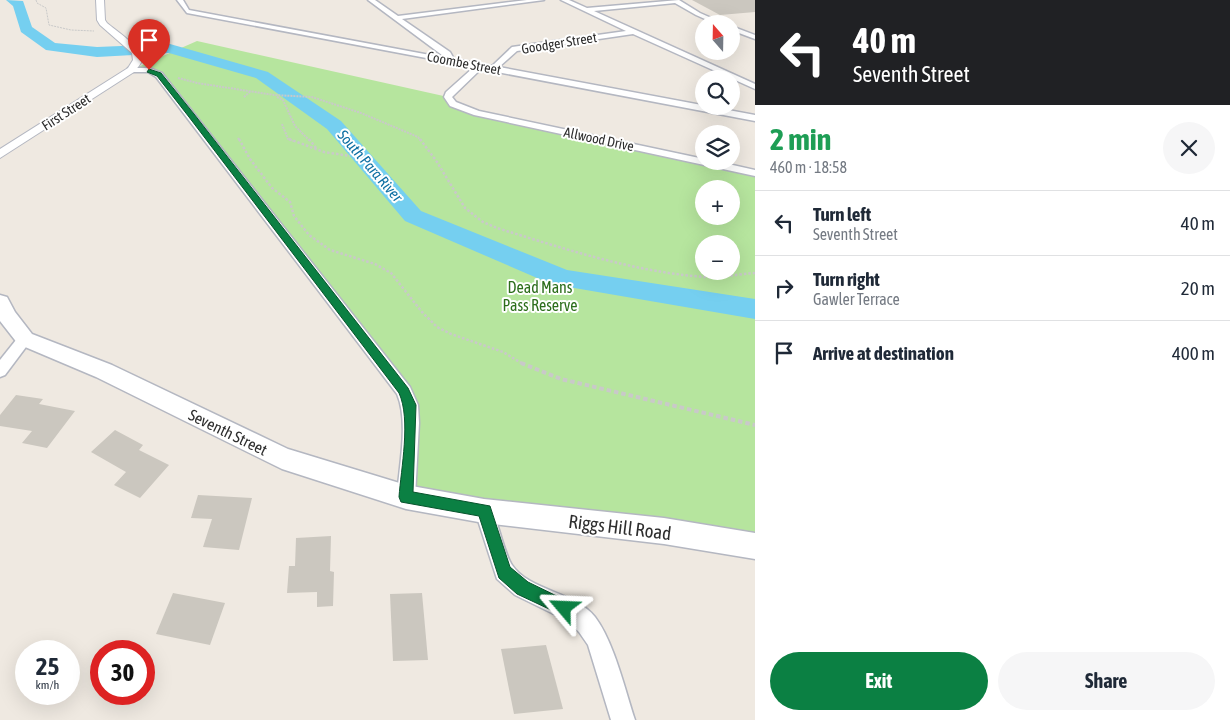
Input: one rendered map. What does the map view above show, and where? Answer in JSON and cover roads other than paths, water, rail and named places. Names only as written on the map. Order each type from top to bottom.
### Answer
[{"type":"main road","name":"Seventh Street","points":[[2,311],[25,339],[104,371],[282,458],[406,497],[484,510]]},
{"type":"main road","name":"Riggs Hill Road","points":[[484,510],[664,532],[755,546]]},
{"type":"street","points":[[100,0],[101,20],[104,25],[133,50],[138,60],[131,70]]},
{"type":"street","name":"Coombe Street","points":[[180,0],[187,11],[755,118]]},
{"type":"street","points":[[371,0],[447,54],[450,61]]},
{"type":"street","points":[[397,18],[541,0]]},
{"type":"street","points":[[564,0],[755,87]]},
{"type":"street","points":[[586,10],[675,0],[700,15]]},
{"type":"street","points":[[740,31],[755,37]]},
{"type":"street","name":"Goodger Street","points":[[493,69],[515,49],[633,32]]},
{"type":"street","name":"Allwood Drive","points":[[480,66],[448,96],[453,104],[477,113],[755,173]]},
{"type":"street","points":[[131,70],[149,70],[159,75],[404,391],[410,405],[411,423],[406,497]]},
{"type":"street","name":"First Street","points":[[0,154],[131,70]]},
{"type":"street","points":[[0,370],[25,339]]},
{"type":"street","points":[[484,510],[504,572],[522,588],[576,613],[587,624],[597,640],[623,720]]},
{"type":"waterway","name":"South Para River","points":[[12,0],[19,4],[26,29],[51,47],[97,52],[170,48],[262,75],[334,125],[413,216],[561,278],[755,309]]},
{"type":"park label","name":"Dead Mans Pass Reserve","points":[[540,296]]}]
